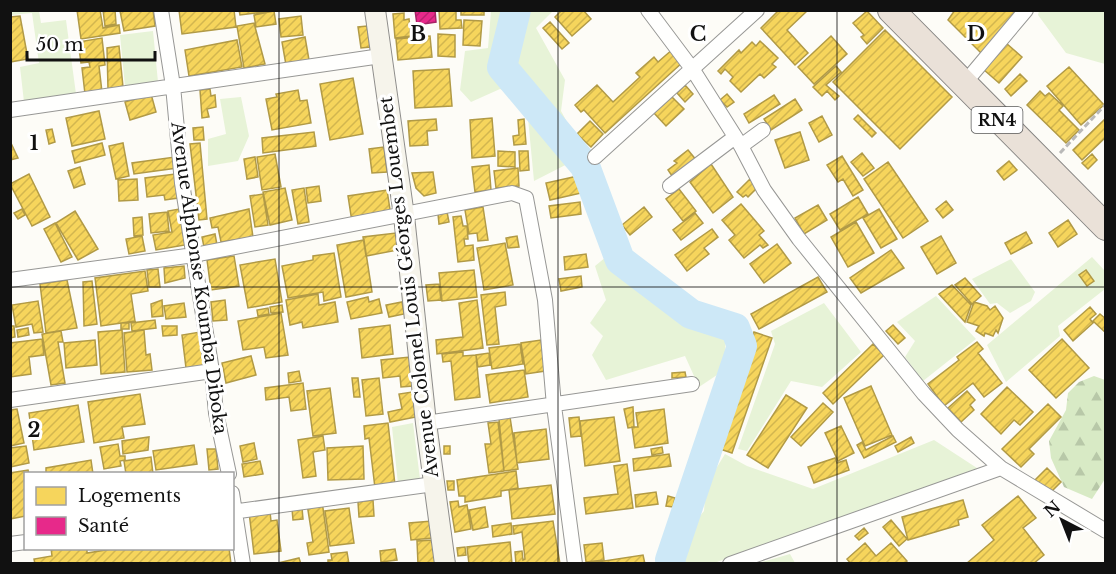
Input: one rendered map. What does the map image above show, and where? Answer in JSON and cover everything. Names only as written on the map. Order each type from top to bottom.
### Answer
[{"type":"highway","name":"RN4","points":[[891,10],[1106,227]]},
{"type":"street","name":"Avenue Alphonse Koumba Diboka","points":[[161,10],[173,86],[182,183],[212,371],[216,413],[229,472]]},
{"type":"street","name":"Avenue Colonel Louis Géorges Louembet","points":[[375,10],[404,216],[426,423],[445,564]]},
{"type":"street","points":[[648,10],[693,70],[764,189],[799,239],[905,372],[958,430],[1001,468],[1106,531]]},
{"type":"street","points":[[595,158],[757,10]]},
{"type":"street","points":[[963,85],[1026,10]]},
{"type":"street","points":[[10,110],[381,56]]},
{"type":"street","points":[[670,186],[738,142],[763,130]]},
{"type":"street","points":[[10,280],[194,255],[404,216],[512,193],[526,198],[545,300],[554,406],[575,564]]},
{"type":"street","points":[[10,400],[212,371]]},
{"type":"street","points":[[426,423],[692,384]]},
{"type":"street","points":[[729,564],[1001,468]]},
{"type":"street","points":[[243,564],[234,512],[434,484]]},
{"type":"path","points":[[1046,168],[1106,104]]},
{"type":"green space","points":[[10,11],[39,11],[41,23],[66,20],[76,94],[24,102],[20,67],[39,63],[32,13],[11,15]]},
{"type":"green space","points":[[491,11],[553,11],[536,28],[565,80],[561,111],[585,155],[534,181],[527,108],[519,96],[500,89],[471,102],[460,90],[465,51],[488,48]]},
{"type":"green space","points":[[1039,11],[1105,11],[1105,64],[1066,53],[1038,15]]},
{"type":"green space","points":[[153,31],[158,82],[125,86],[120,35]]},
{"type":"green space","points":[[241,97],[249,136],[238,161],[208,166],[208,139],[226,134],[220,99]]},
{"type":"green space","points":[[606,257],[633,285],[675,315],[725,330],[726,369],[699,387],[685,356],[606,380],[592,355],[603,336],[590,323],[606,300],[595,266]]},
{"type":"green space","points":[[1092,257],[1105,271],[1105,289],[1058,326],[1060,336],[1006,382],[987,345]]},
{"type":"green space","points":[[1011,259],[1035,292],[1031,301],[1010,313],[997,303],[990,304],[972,279]]},
{"type":"green space","points":[[936,296],[976,339],[923,381],[905,357],[915,341],[897,322]]},
{"type":"green space","points":[[824,303],[861,352],[822,387],[791,381],[747,451],[738,449],[775,344],[771,331]]},
{"type":"green space","points":[[1094,376],[1105,380],[1105,479],[1092,499],[1064,487],[1051,458],[1049,441],[1066,410],[1068,393],[1079,382]]},
{"type":"green space","points":[[413,423],[420,479],[398,484],[392,427]]},
{"type":"green space","points":[[934,440],[980,470],[714,563],[664,563],[664,560],[704,511],[706,485],[725,454],[747,466],[813,489]]},
{"type":"green space","points":[[790,554],[795,563],[758,563]]},
{"type":"building: Logements","points":[[77,10],[100,10],[103,28],[119,25],[120,33],[81,39]]},
{"type":"building: Logements","points":[[103,10],[115,10],[116,24],[105,26]]},
{"type":"building: Logements","points":[[153,10],[155,26],[124,31],[120,11]]},
{"type":"building: Logements","points":[[179,10],[234,10],[236,27],[182,34]]},
{"type":"building: Logements","points":[[239,10],[264,10],[264,12],[240,15]]},
{"type":"building: Logements","points":[[439,10],[456,10],[456,20],[461,20],[462,28],[440,29]]},
{"type":"building: Logements","points":[[461,10],[484,10],[484,15],[461,15]]},
{"type":"building: Logements","points":[[562,10],[583,10],[591,19],[572,36],[555,17]]},
{"type":"building: Logements","points":[[779,10],[808,10],[787,30],[808,53],[795,65],[761,28]]},
{"type":"building: Logements","points":[[955,10],[1013,10],[1016,14],[981,53],[948,20]]},
{"type":"building: Logements","points":[[274,11],[276,24],[256,27],[254,15]]},
{"type":"building: Logements","points":[[867,11],[883,28],[867,44],[861,37],[864,35],[853,23]]},
{"type":"building: Logements","points":[[404,13],[404,20],[409,19],[411,36],[395,38],[393,14]]},
{"type":"building: Logements","points":[[20,16],[28,59],[10,62],[10,17]]},
{"type":"building: Logements","points":[[301,16],[303,35],[281,37],[279,19]]},
{"type":"building: Logements","points":[[464,20],[482,21],[480,46],[463,45]]},
{"type":"building: Logements","points":[[550,22],[569,43],[562,49],[543,28]]},
{"type":"building: Logements","points":[[254,23],[265,64],[244,68],[237,26]]},
{"type":"building: Logements","points":[[367,26],[370,47],[361,48],[358,27]]},
{"type":"building: Logements","points":[[885,30],[952,97],[900,149],[833,82]]},
{"type":"building: Logements","points":[[438,34],[455,35],[455,57],[438,56]]},
{"type":"building: Logements","points":[[430,36],[432,57],[398,60],[396,39]]},
{"type":"building: Logements","points":[[831,36],[847,54],[814,84],[798,67]]},
{"type":"building: Logements","points":[[305,37],[309,60],[286,65],[282,42]]},
{"type":"building: Logements","points":[[102,38],[105,65],[99,66],[102,92],[85,94],[82,68],[90,67],[89,62],[81,63],[78,42]]},
{"type":"building: Logements","points":[[237,40],[242,67],[189,76],[185,50]]},
{"type":"building: Logements","points":[[760,41],[778,58],[772,64],[776,67],[764,78],[760,74],[741,92],[730,81],[733,77],[725,69],[721,74],[718,71],[739,50],[741,53],[752,42],[756,46]]},
{"type":"building: Logements","points":[[1006,43],[1022,57],[999,83],[983,69]]},
{"type":"building: Logements","points":[[119,46],[123,87],[108,89],[107,48]]},
{"type":"building: Logements","points":[[673,49],[684,61],[605,133],[584,110],[581,112],[575,105],[597,85],[613,102],[640,77],[636,73],[654,57],[658,62]]},
{"type":"building: Logements","points":[[836,66],[841,72],[826,85],[839,96],[835,100],[827,91],[822,96],[813,87]]},
{"type":"building: Logements","points":[[1069,67],[1104,105],[1081,125],[1047,86]]},
{"type":"building: Logements","points":[[449,69],[452,106],[415,108],[413,71]]},
{"type":"building: Logements","points":[[1020,74],[1027,81],[1011,96],[1005,89]]},
{"type":"building: Logements","points":[[353,78],[363,134],[330,140],[320,84]]},
{"type":"building: Logements","points":[[685,85],[693,94],[685,102],[677,93]]},
{"type":"building: Logements","points":[[210,89],[211,96],[215,95],[216,107],[207,109],[209,117],[202,118],[200,90]]},
{"type":"building: Logements","points":[[298,90],[300,101],[307,100],[311,123],[272,130],[266,99],[277,97],[276,94]]},
{"type":"building: Logements","points":[[1040,91],[1045,96],[1049,93],[1063,106],[1059,110],[1079,130],[1066,143],[1027,105]]},
{"type":"building: Logements","points":[[151,94],[156,112],[130,120],[125,102]]},
{"type":"building: Logements","points":[[727,94],[734,102],[727,107],[720,100]]},
{"type":"building: Logements","points":[[774,95],[780,104],[749,123],[744,114]]},
{"type":"building: Logements","points":[[672,97],[684,109],[666,126],[654,113]]},
{"type":"building: Logements","points":[[795,99],[802,110],[771,130],[764,119]]},
{"type":"building: Logements","points":[[99,111],[105,139],[72,146],[66,118]]},
{"type":"building: Logements","points":[[858,115],[876,133],[872,137],[854,119]]},
{"type":"building: Logements","points":[[822,116],[832,135],[819,142],[809,123]]},
{"type":"building: Logements","points":[[492,118],[495,156],[472,158],[470,120]]},
{"type":"building: Logements","points":[[1106,118],[1106,137],[1082,160],[1073,150]]},
{"type":"building: Logements","points":[[436,119],[437,130],[427,131],[428,145],[410,146],[408,121]]},
{"type":"building: Logements","points":[[524,119],[526,144],[514,145],[513,136],[519,135],[518,120]]},
{"type":"building: Logements","points":[[590,121],[603,134],[591,147],[577,134]]},
{"type":"building: Logements","points":[[203,127],[204,140],[194,140],[193,128]]},
{"type":"building: Logements","points":[[52,129],[55,142],[49,144],[46,130]]},
{"type":"building: Logements","points":[[314,132],[316,146],[263,153],[262,138]]},
{"type":"building: Logements","points":[[800,132],[809,160],[785,168],[775,140]]},
{"type":"building: Logements","points":[[10,141],[18,158],[10,160]]},
{"type":"building: Logements","points":[[102,143],[105,155],[75,163],[72,151]]},
{"type":"building: Logements","points":[[123,143],[129,176],[116,179],[109,146]]},
{"type":"building: Logements","points":[[200,143],[207,219],[199,220],[190,144]]},
{"type":"building: Logements","points":[[384,147],[387,172],[372,173],[369,149]]},
{"type":"building: Logements","points":[[688,150],[697,161],[674,179],[668,170],[677,163],[674,161]]},
{"type":"building: Logements","points":[[498,151],[515,152],[515,167],[498,166]]},
{"type":"building: Logements","points":[[519,151],[528,151],[529,170],[520,171]]},
{"type":"building: Logements","points":[[862,153],[874,168],[863,176],[851,162]]},
{"type":"building: Logements","points":[[275,154],[281,187],[262,190],[257,157]]},
{"type":"building: Logements","points":[[1092,154],[1097,160],[1088,169],[1082,163]]},
{"type":"building: Logements","points":[[842,156],[863,190],[853,196],[843,179],[838,182],[827,165]]},
{"type":"building: Logements","points":[[175,157],[177,168],[134,174],[132,163]]},
{"type":"building: Logements","points":[[255,157],[258,177],[247,179],[244,159]]},
{"type":"building: Logements","points":[[1009,161],[1017,170],[1004,180],[997,171]]},
{"type":"building: Logements","points":[[888,162],[928,221],[903,238],[864,179]]},
{"type":"building: Logements","points":[[711,164],[733,197],[713,213],[690,182]]},
{"type":"building: Logements","points":[[489,165],[491,190],[475,192],[472,167]]},
{"type":"building: Logements","points":[[80,167],[85,184],[74,188],[68,171]]},
{"type":"building: Logements","points":[[518,168],[519,186],[496,188],[494,171]]},
{"type":"building: Logements","points":[[433,172],[436,193],[424,196],[416,188],[412,173]]},
{"type":"building: Logements","points":[[29,174],[50,217],[32,226],[10,184]]},
{"type":"building: Logements","points":[[175,174],[178,198],[165,200],[164,195],[147,197],[145,178]]},
{"type":"building: Logements","points":[[587,174],[590,191],[550,200],[546,183]]},
{"type":"building: Logements","points":[[137,179],[138,200],[119,201],[118,180]]},
{"type":"building: Logements","points":[[750,179],[758,187],[748,197],[746,195],[743,197],[737,192]]},
{"type":"building: Logements","points":[[319,186],[321,201],[308,203],[306,188]]},
{"type":"building: Logements","points":[[285,188],[292,220],[270,225],[263,192]]},
{"type":"building: Logements","points":[[304,188],[309,222],[298,224],[292,190]]},
{"type":"building: Logements","points":[[679,189],[696,211],[683,221],[666,199]]},
{"type":"building: Logements","points":[[387,190],[391,216],[352,222],[348,196]]},
{"type":"building: Logements","points":[[263,194],[268,225],[255,227],[250,196]]},
{"type":"building: Logements","points":[[858,197],[868,214],[840,230],[830,214]]},
{"type":"building: Logements","points":[[946,201],[953,210],[943,218],[936,209]]},
{"type":"building: Logements","points":[[580,202],[581,214],[551,218],[549,206]]},
{"type":"building: Logements","points":[[741,204],[764,231],[759,235],[768,245],[763,248],[760,245],[744,258],[729,240],[735,235],[722,220]]},
{"type":"building: Logements","points":[[818,205],[827,220],[804,234],[795,218]]},
{"type":"building: Logements","points":[[483,207],[488,240],[478,241],[477,233],[469,234],[465,210]]},
{"type":"building: Logements","points":[[644,207],[652,217],[630,235],[622,225]]},
{"type":"building: Logements","points":[[22,209],[25,215],[18,219],[14,213]]},
{"type":"building: Logements","points":[[179,209],[185,245],[156,250],[153,235],[172,232],[168,211]]},
{"type":"building: Logements","points":[[249,209],[253,237],[221,242],[218,227],[212,228],[210,218]]},
{"type":"building: Logements","points":[[879,209],[897,239],[881,248],[863,218]]},
{"type":"building: Logements","points":[[75,211],[98,249],[78,260],[56,223]]},
{"type":"building: Logements","points":[[167,212],[169,231],[151,233],[149,214]]},
{"type":"building: Logements","points":[[447,212],[449,222],[439,224],[438,214]]},
{"type":"building: Logements","points":[[695,213],[703,223],[681,240],[673,230]]},
{"type":"building: Logements","points":[[461,216],[463,226],[467,226],[468,239],[464,239],[465,246],[473,245],[474,260],[458,262],[453,217]]},
{"type":"building: Logements","points":[[142,217],[143,235],[134,236],[133,218]]},
{"type":"building: Logements","points":[[1068,220],[1077,234],[1058,247],[1049,233]]},
{"type":"building: Logements","points":[[856,222],[874,253],[848,267],[831,237]]},
{"type":"building: Logements","points":[[55,223],[72,257],[61,262],[44,229]]},
{"type":"building: Logements","points":[[712,229],[718,237],[704,248],[709,254],[687,271],[675,255]]},
{"type":"building: Logements","points":[[1026,232],[1032,243],[1011,254],[1005,243]]},
{"type":"building: Logements","points":[[396,233],[398,250],[366,256],[363,237]]},
{"type":"building: Logements","points":[[215,234],[217,245],[204,247],[202,237]]},
{"type":"building: Logements","points":[[142,236],[145,251],[129,254],[126,239]]},
{"type":"building: Logements","points":[[517,236],[519,247],[508,248],[506,238]]},
{"type":"building: Logements","points":[[941,236],[956,263],[937,274],[921,247]]},
{"type":"building: Logements","points":[[364,240],[372,292],[346,297],[337,245]]},
{"type":"building: Logements","points":[[505,243],[513,285],[484,290],[477,248]]},
{"type":"building: Logements","points":[[777,244],[791,263],[764,283],[750,264]]},
{"type":"building: Logements","points":[[891,250],[904,268],[861,293],[850,278]]},
{"type":"building: Logements","points":[[334,253],[341,297],[324,301],[323,292],[288,298],[282,266],[313,260],[313,256]]},
{"type":"building: Logements","points":[[586,254],[588,267],[565,270],[564,257]]},
{"type":"building: Logements","points":[[234,256],[239,286],[211,290],[207,260]]},
{"type":"building: Logements","points":[[275,259],[282,302],[248,308],[240,265]]},
{"type":"building: Logements","points":[[184,266],[185,278],[165,283],[164,268]]},
{"type":"building: Logements","points":[[158,269],[160,287],[149,287],[147,270]]},
{"type":"building: Logements","points":[[474,270],[477,297],[442,301],[439,273]]},
{"type":"building: Logements","points":[[1086,270],[1094,281],[1087,286],[1079,275]]},
{"type":"building: Logements","points":[[145,271],[148,291],[131,294],[135,321],[101,326],[95,278]]},
{"type":"building: Logements","points":[[581,276],[582,287],[561,291],[559,279]]},
{"type":"building: Logements","points":[[818,277],[827,292],[759,329],[751,314]]},
{"type":"building: Logements","points":[[965,278],[981,296],[972,304],[955,285]]},
{"type":"building: Logements","points":[[67,280],[77,328],[46,333],[40,284]]},
{"type":"building: Logements","points":[[92,281],[97,324],[84,326],[83,282]]},
{"type":"building: Logements","points":[[439,284],[441,300],[428,301],[426,285]]},
{"type":"building: Logements","points":[[952,285],[971,305],[965,322],[939,294]]},
{"type":"building: Logements","points":[[505,292],[506,305],[495,307],[499,344],[487,345],[481,295]]},
{"type":"building: Logements","points":[[318,294],[319,305],[335,302],[338,322],[303,328],[302,322],[290,325],[286,300]]},
{"type":"building: Logements","points":[[368,297],[369,302],[379,299],[382,313],[351,319],[347,302]]},
{"type":"building: Logements","points":[[162,300],[163,316],[152,317],[151,304]]},
{"type":"building: Logements","points":[[225,300],[227,320],[213,321],[211,302]]},
{"type":"building: Logements","points":[[477,300],[483,348],[437,354],[436,340],[463,337],[459,303]]},
{"type":"building: Logements","points":[[38,301],[43,332],[34,333],[32,324],[16,327],[12,305]]},
{"type":"building: Logements","points":[[402,302],[404,314],[389,317],[386,305]]},
{"type":"building: Logements","points":[[974,302],[987,306],[990,310],[995,306],[1003,318],[998,333],[996,330],[993,336],[985,333],[984,336],[976,331],[979,326],[967,322]]},
{"type":"building: Logements","points":[[184,303],[186,317],[166,319],[164,306]]},
{"type":"building: Logements","points":[[282,305],[283,312],[271,313],[270,307]]},
{"type":"building: Logements","points":[[1090,307],[1096,314],[1090,319],[1093,323],[1073,341],[1064,330]]},
{"type":"building: Logements","points":[[268,308],[269,314],[258,316],[257,310]]},
{"type":"building: Logements","points":[[281,313],[288,355],[266,358],[264,347],[243,350],[238,321]]},
{"type":"building: Logements","points":[[1100,314],[1106,319],[1106,333],[1093,321]]},
{"type":"building: Logements","points":[[155,320],[156,328],[132,331],[131,323]]},
{"type":"building: Logements","points":[[121,323],[129,323],[129,329],[121,329]]},
{"type":"building: Logements","points":[[390,325],[393,354],[362,358],[359,329]]},
{"type":"building: Logements","points":[[893,325],[905,338],[898,344],[886,331]]},
{"type":"building: Logements","points":[[10,326],[14,326],[15,337],[10,338]]},
{"type":"building: Logements","points":[[162,326],[177,326],[177,335],[163,336]]},
{"type":"building: Logements","points":[[28,328],[29,335],[18,337],[17,330]]},
{"type":"building: Logements","points":[[122,330],[125,372],[101,374],[98,332]]},
{"type":"building: Logements","points":[[144,330],[146,355],[150,354],[152,370],[127,372],[124,333]]},
{"type":"building: Logements","points":[[61,331],[63,342],[58,342],[65,383],[51,385],[42,334]]},
{"type":"building: Logements","points":[[200,332],[204,366],[186,368],[182,335]]},
{"type":"building: Logements","points":[[754,332],[772,338],[732,453],[714,447]]},
{"type":"building: Logements","points":[[42,339],[44,355],[29,357],[31,374],[10,377],[10,343]]},
{"type":"building: Logements","points":[[1062,339],[1089,368],[1056,398],[1029,370]]},
{"type":"building: Logements","points":[[95,340],[97,365],[66,368],[64,343]]},
{"type":"building: Logements","points":[[541,340],[545,371],[526,374],[521,343]]},
{"type":"building: Logements","points":[[977,342],[983,349],[978,353],[1002,383],[984,397],[973,383],[944,406],[928,384],[959,360],[957,357]]},
{"type":"building: Logements","points":[[520,344],[523,364],[492,369],[489,348]]},
{"type":"building: Logements","points":[[873,344],[884,355],[833,404],[823,393]]},
{"type":"building: Logements","points":[[463,352],[463,356],[476,355],[480,397],[455,400],[451,361],[443,362],[442,354]]},
{"type":"building: Logements","points":[[489,353],[490,365],[478,367],[476,355]]},
{"type":"building: Logements","points":[[251,356],[256,375],[226,383],[222,363]]},
{"type":"building: Logements","points":[[410,357],[413,386],[401,387],[400,376],[383,378],[381,360]]},
{"type":"building: Logements","points":[[524,370],[528,397],[490,403],[486,375]]},
{"type":"building: Logements","points":[[299,371],[301,381],[289,383],[288,373]]},
{"type":"building: Logements","points":[[685,372],[686,377],[672,378],[672,373]]},
{"type":"building: Logements","points":[[352,378],[358,378],[360,397],[354,397]]},
{"type":"building: Logements","points":[[379,378],[383,414],[366,416],[362,380]]},
{"type":"building: Logements","points":[[303,383],[306,409],[291,411],[289,397],[266,400],[265,388]]},
{"type":"building: Logements","points":[[871,386],[892,435],[865,446],[844,398]]},
{"type":"building: Logements","points":[[1007,387],[1033,412],[1020,425],[1014,420],[1001,434],[981,414]]},
{"type":"building: Logements","points":[[330,388],[336,433],[313,436],[307,391]]},
{"type":"building: Logements","points":[[967,391],[975,400],[970,405],[974,410],[961,422],[948,408]]},
{"type":"building: Logements","points":[[412,392],[416,417],[390,422],[388,412],[402,409],[399,394]]},
{"type":"building: Logements","points":[[140,394],[145,424],[122,427],[124,438],[94,443],[88,402]]},
{"type":"building: Logements","points":[[786,395],[807,408],[768,468],[747,455]]},
{"type":"building: Logements","points":[[823,403],[833,412],[801,446],[791,437]]},
{"type":"building: Logements","points":[[1048,404],[1061,417],[1029,449],[1034,454],[1021,467],[1002,449]]},
{"type":"building: Logements","points":[[78,405],[84,442],[34,450],[29,413]]},
{"type":"building: Logements","points":[[633,407],[634,427],[628,428],[624,409]]},
{"type":"building: Logements","points":[[17,409],[24,443],[10,446],[10,410]]},
{"type":"building: Logements","points":[[664,409],[668,443],[635,448],[632,427],[638,427],[636,413]]},
{"type":"building: Logements","points":[[510,417],[518,469],[504,471],[499,419]]},
{"type":"building: Logements","points":[[579,417],[581,436],[571,437],[569,418]]},
{"type":"building: Logements","points":[[614,417],[620,461],[585,466],[580,421]]},
{"type":"building: Logements","points":[[498,422],[504,471],[489,473],[485,444],[491,444],[488,423]]},
{"type":"building: Logements","points":[[388,423],[395,485],[375,488],[369,438],[365,439],[364,426]]},
{"type":"building: Logements","points":[[841,426],[854,453],[838,461],[825,433]]},
{"type":"building: Logements","points":[[546,429],[549,459],[517,463],[514,433]]},
{"type":"building: Logements","points":[[323,436],[325,450],[313,452],[316,476],[303,478],[298,440]]},
{"type":"building: Logements","points":[[893,436],[896,442],[864,458],[857,445],[862,442],[866,450]]},
{"type":"building: Logements","points":[[149,437],[148,450],[123,454],[122,441]]},
{"type":"building: Logements","points":[[911,437],[914,443],[898,452],[895,446]]},
{"type":"building: Logements","points":[[254,443],[257,459],[243,462],[240,446]]},
{"type":"building: Logements","points":[[118,444],[120,456],[125,456],[125,460],[120,461],[121,466],[104,469],[100,447]]},
{"type":"building: Logements","points":[[194,445],[197,464],[156,470],[153,451]]},
{"type":"building: Logements","points":[[26,446],[29,463],[10,467],[10,448]]},
{"type":"building: Logements","points":[[363,446],[364,479],[328,480],[327,448]]},
{"type":"building: Logements","points":[[444,446],[450,446],[450,454],[444,454]]},
{"type":"building: Logements","points":[[662,447],[663,453],[652,455],[651,449]]},
{"type":"building: Logements","points":[[207,449],[216,449],[218,469],[209,470]]},
{"type":"building: Logements","points":[[669,454],[671,466],[634,471],[633,459]]},
{"type":"building: Logements","points":[[151,457],[153,472],[126,472],[124,461]]},
{"type":"building: Logements","points":[[835,458],[837,463],[846,460],[849,470],[814,483],[808,467]]},
{"type":"building: Logements","points":[[91,460],[93,472],[46,472],[46,468]]},
{"type":"building: Logements","points":[[260,461],[263,474],[244,477],[242,464]]},
{"type":"building: Logements","points":[[627,464],[633,508],[586,514],[584,498],[618,494],[614,466]]},
{"type":"building: Logements","points":[[1047,468],[1061,482],[1049,494],[1035,480]]},
{"type":"building: Logements","points":[[28,470],[28,472],[24,472],[24,516],[10,519],[10,473]]},
{"type":"building: Logements","points":[[516,471],[518,488],[501,491],[501,496],[465,502],[465,496],[459,496],[457,480]]},
{"type":"building: Logements","points":[[447,481],[454,481],[454,490],[448,490]]},
{"type":"building: Logements","points":[[551,485],[555,514],[512,519],[509,490]]},
{"type":"building: Logements","points":[[656,492],[658,504],[636,507],[635,495]]},
{"type":"building: Logements","points":[[668,496],[675,498],[673,507],[666,506]]},
{"type":"building: Logements","points":[[1018,496],[1036,518],[1023,528],[1044,555],[1033,564],[966,564],[994,540],[982,525]]},
{"type":"building: Logements","points":[[373,500],[374,516],[359,517],[358,502]]},
{"type":"building: Logements","points":[[963,500],[968,517],[958,520],[959,525],[908,540],[902,517]]},
{"type":"building: Logements","points":[[322,501],[329,552],[309,555],[307,543],[313,542],[307,504]]},
{"type":"building: Logements","points":[[458,501],[459,507],[467,505],[471,529],[455,532],[450,502]]},
{"type":"building: Logements","points":[[485,507],[488,527],[473,530],[469,510]]},
{"type":"building: Logements","points":[[302,508],[303,519],[293,520],[292,509]]},
{"type":"building: Logements","points":[[349,508],[354,543],[330,546],[325,511]]},
{"type":"building: Logements","points":[[249,512],[270,512],[271,521],[277,520],[281,551],[254,554]]},
{"type":"building: Logements","points":[[891,520],[907,539],[899,546],[883,527]]},
{"type":"building: Logements","points":[[432,521],[433,538],[411,540],[409,523]]},
{"type":"building: Logements","points":[[553,521],[560,564],[516,564],[515,552],[522,551],[523,560],[525,559],[522,532],[514,534],[513,526]]},
{"type":"building: Logements","points":[[511,523],[512,534],[493,537],[492,526]]},
{"type":"building: Logements","points":[[864,528],[868,533],[859,540],[855,536]]},
{"type":"building: Logements","points":[[435,540],[436,564],[418,564],[417,541]]},
{"type":"building: Logements","points":[[510,542],[512,564],[469,564],[467,547]]},
{"type":"building: Logements","points":[[602,543],[604,560],[586,562],[584,545]]},
{"type":"building: Logements","points":[[865,543],[876,556],[891,543],[907,561],[905,564],[851,564],[847,559]]},
{"type":"building: Logements","points":[[465,547],[466,555],[458,556],[457,548]]},
{"type":"building: Logements","points":[[395,549],[397,560],[381,562],[380,551]]},
{"type":"building: Logements","points":[[51,550],[87,550],[87,553],[106,550],[229,550],[231,564],[35,564],[34,559],[52,556]]},
{"type":"building: Logements","points":[[347,552],[349,564],[328,564],[328,560],[332,560],[331,554]]},
{"type":"building: Logements","points":[[643,555],[645,564],[591,563]]},
{"type":"building: Logements","points":[[299,558],[301,564],[274,564]]},
{"type":"building: Santé","points":[[415,10],[435,10],[436,22],[417,25]]},
{"type":"waterway","points":[[516,10],[502,67],[585,166],[620,260],[691,314],[735,328],[742,346],[670,560],[671,564]]}]
